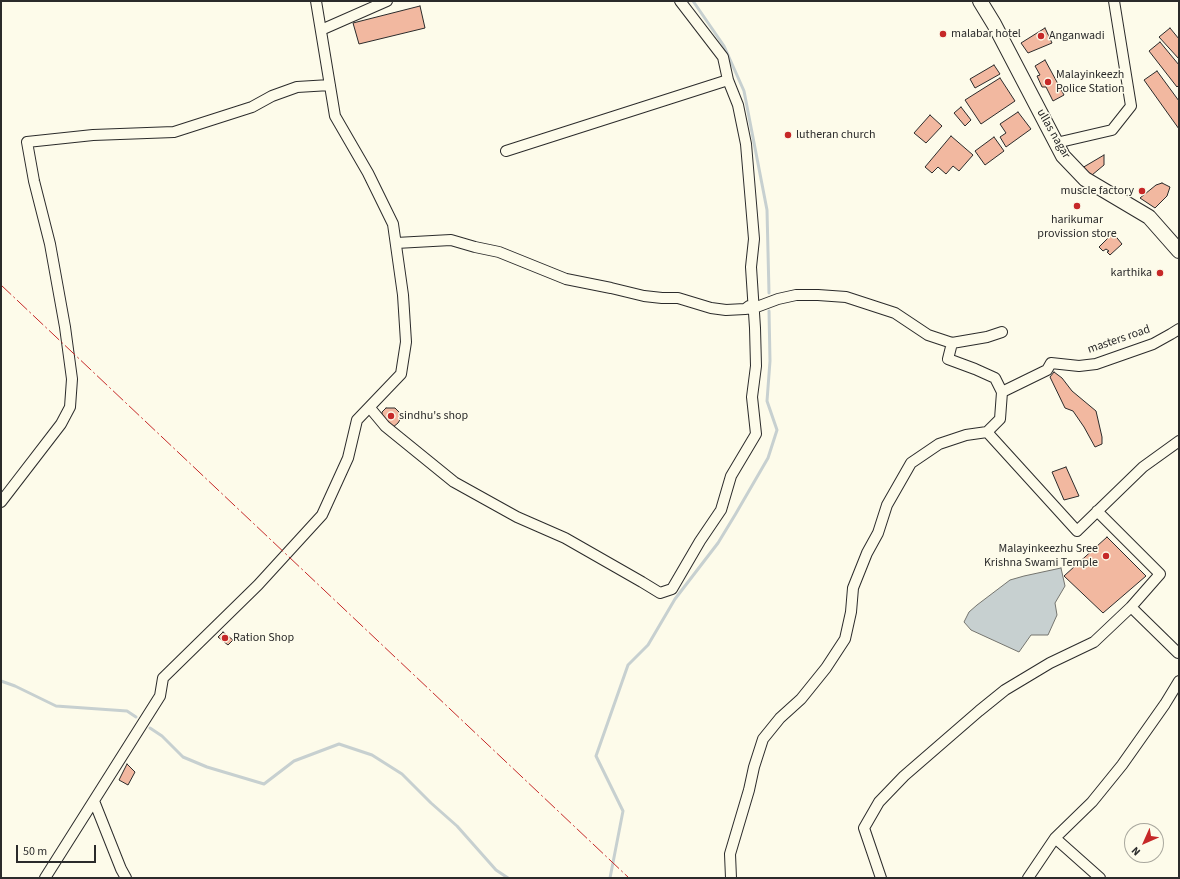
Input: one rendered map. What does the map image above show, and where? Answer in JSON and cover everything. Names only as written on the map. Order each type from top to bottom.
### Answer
[{"type":"main road","name":"ullas nagar","points":[[980,1],[994,24],[1063,156],[1085,179],[1149,217],[1179,251]]},
{"type":"street","points":[[45,878],[160,696],[163,678],[258,585],[322,515],[348,458],[358,420],[401,374],[406,342],[403,295],[393,224],[368,173],[335,116],[316,1]]},
{"type":"street","points":[[321,30],[387,1]]},
{"type":"street","points":[[370,408],[385,426],[454,482],[518,517],[564,538],[660,593],[672,589],[700,541],[721,510],[731,476],[756,434],[752,398],[756,366],[751,306],[751,267],[754,240],[746,144],[738,105],[728,80],[723,57],[680,1]]},
{"type":"street","points":[[1056,143],[1112,130],[1131,106],[1114,1]]},
{"type":"street","points":[[506,151],[728,80]]},
{"type":"street","points":[[1,502],[60,424],[70,407],[72,379],[65,327],[50,244],[34,181],[28,142],[93,135],[174,132],[252,107],[272,96],[297,86],[330,85]]},
{"type":"street","points":[[396,243],[451,240],[499,252],[566,279],[644,296],[678,298],[711,308],[726,310],[751,306],[796,295],[818,294],[846,296],[895,313],[928,335],[952,343],[986,337],[1002,332]]},
{"type":"street","name":"masters road","points":[[1002,392],[1047,370],[1051,363],[1079,366],[1096,364],[1153,344],[1179,329]]},
{"type":"street","points":[[731,878],[730,854],[763,739],[780,718],[801,699],[826,668],[845,639],[851,612],[853,588],[857,576],[867,553],[878,534],[887,505],[911,463],[939,444],[966,435],[987,432],[1000,419],[1002,392],[995,378],[948,359],[952,343]]},
{"type":"street","points":[[987,432],[1077,531],[1143,467],[1179,441]]},
{"type":"street","points":[[881,878],[864,828],[879,802],[904,776],[1005,690],[1050,663],[1094,642],[1131,607],[1160,574],[1097,512]]},
{"type":"street","points":[[1131,607],[1178,652]]},
{"type":"street","points":[[1028,878],[1055,838],[1092,802],[1122,765],[1165,704],[1179,681]]},
{"type":"street","points":[[94,801],[126,878]]},
{"type":"street","points":[[1055,838],[1100,878]]},
{"type":"shaded area","points":[[1061,568],[1065,586],[1055,603],[1057,615],[1048,635],[1031,635],[1019,652],[971,630],[964,622],[969,612],[1010,580]]},
{"type":"building","points":[[420,6],[425,28],[359,44],[353,23]]},
{"type":"building","name":"Anganwadi","points":[[1045,28],[1052,43],[1028,53],[1021,43]]},
{"type":"building","points":[[1170,28],[1179,39],[1179,59],[1159,37]]},
{"type":"building","points":[[1160,42],[1179,65],[1179,85],[1177,87],[1149,51]]},
{"type":"building","name":"Malayinkeezh Police Station","points":[[1045,60],[1064,95],[1053,101],[1046,87],[1042,87],[1037,76],[1040,75],[1035,66]]},
{"type":"building","points":[[994,65],[1000,74],[975,88],[970,79]]},
{"type":"building","points":[[1157,71],[1179,101],[1179,129],[1144,80]]},
{"type":"building","points":[[1000,78],[1015,101],[981,124],[965,100]]},
{"type":"building","points":[[961,107],[971,120],[965,126],[954,113]]},
{"type":"building","points":[[1018,112],[1031,129],[1006,147],[1000,137],[1006,133],[1000,124]]},
{"type":"building","points":[[930,115],[942,126],[926,143],[914,133]]},
{"type":"building","points":[[951,136],[973,155],[959,171],[953,166],[946,174],[938,167],[932,173],[925,167]]},
{"type":"building","points":[[994,137],[1004,151],[985,165],[975,151]]},
{"type":"building","points":[[1104,155],[1104,165],[1092,175],[1082,168]]},
{"type":"building","points":[[1162,183],[1170,187],[1167,196],[1155,208],[1140,198],[1156,185]]},
{"type":"building","points":[[1113,233],[1122,244],[1110,255],[1107,252],[1109,251],[1106,249],[1103,251],[1099,247]]},
{"type":"building","points":[[1054,372],[1062,378],[1072,391],[1096,411],[1102,437],[1102,444],[1095,447],[1073,411],[1065,408],[1050,377]]},
{"type":"building","name":"sindhu's shop","points":[[386,408],[395,408],[401,414],[401,418],[398,423],[392,428],[382,419],[382,412]]},
{"type":"building","points":[[1066,467],[1079,496],[1064,500],[1052,472]]},
{"type":"building","name":"Malayinkeezhu Sree Krishna Swami Temple","points":[[1107,537],[1146,576],[1103,613],[1064,576]]},
{"type":"building","points":[[223,632],[233,640],[228,645],[218,637]]},
{"type":"building","points":[[127,764],[135,772],[128,785],[119,780]]},
{"type":"waterway","points":[[693,1],[724,46],[744,91],[767,210],[769,293]]},
{"type":"waterway","points":[[610,878],[623,811],[596,756],[628,665],[648,645],[675,599],[718,543],[768,458],[777,430],[767,401],[770,361],[769,311]]},
{"type":"waterway","points":[[1,681],[15,686],[56,706],[127,711],[136,717]]},
{"type":"waterway","points":[[150,728],[162,736],[183,757],[207,767],[264,784],[294,761],[339,744],[372,755],[402,774],[457,826],[496,870],[508,878]]},
{"type":"power","points":[[1,285],[629,878]]},
{"type":"place","name":"malabar hotel","points":[[943,34]]},
{"type":"place","name":"Anganwadi","points":[[1041,36]]},
{"type":"place","name":"Malayinkeezh Police Station","points":[[1048,82]]},
{"type":"place","name":"lutheran church","points":[[788,135]]},
{"type":"place","name":"muscle factory","points":[[1142,191]]},
{"type":"place","name":"harikumar provission store","points":[[1077,206]]},
{"type":"place","name":"karthika","points":[[1160,273]]},
{"type":"place","name":"sindhu's shop","points":[[391,416]]},
{"type":"place","name":"Malayinkeezhu Sree Krishna Swami Temple","points":[[1106,556]]},
{"type":"place","name":"Ration Shop","points":[[225,638]]}]
